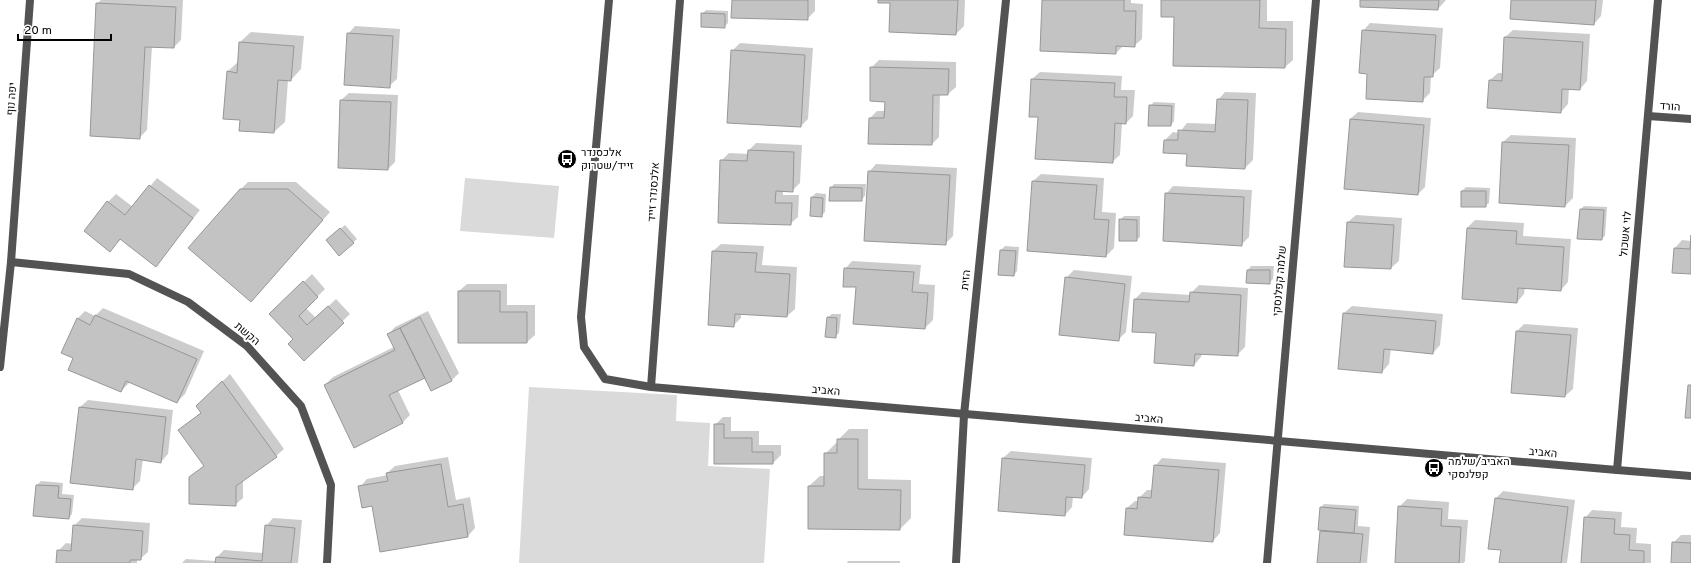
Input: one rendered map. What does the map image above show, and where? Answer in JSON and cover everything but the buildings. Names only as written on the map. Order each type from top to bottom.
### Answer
[{"type":"street","name":"יפה נוף","points":[[0,367],[11,262],[30,0]]},
{"type":"street","name":"האביב","points":[[608,0],[581,317],[584,347],[605,379],[651,387],[1691,476]]},
{"type":"street","name":"אלכסנדר זייד","points":[[651,387],[680,0]]},
{"type":"street","name":"הזית","points":[[956,563],[964,414],[1006,0]]},
{"type":"street","name":"שלמה קפלנסקי","points":[[1267,563],[1316,0]]},
{"type":"street","name":"לוי אשכול","points":[[1616,470],[1658,0]]},
{"type":"street","name":"הורד","points":[[1648,116],[1691,119]]},
{"type":"street","name":"הקשת","points":[[11,262],[129,274],[188,302],[247,346],[301,406],[331,485],[327,563]]},
{"type":"shaded area","points":[[465,178],[559,186],[554,238],[460,231]]},
{"type":"shaded area","points":[[529,387],[677,395],[676,421],[710,423],[708,466],[770,469],[764,563],[519,563]]},
{"type":"place","name":"אלכסנדר זייד/שטרוק","points":[[567,159]]},
{"type":"place","name":"האביב/שלמה קפלנסקי","points":[[1434,468]]}]
